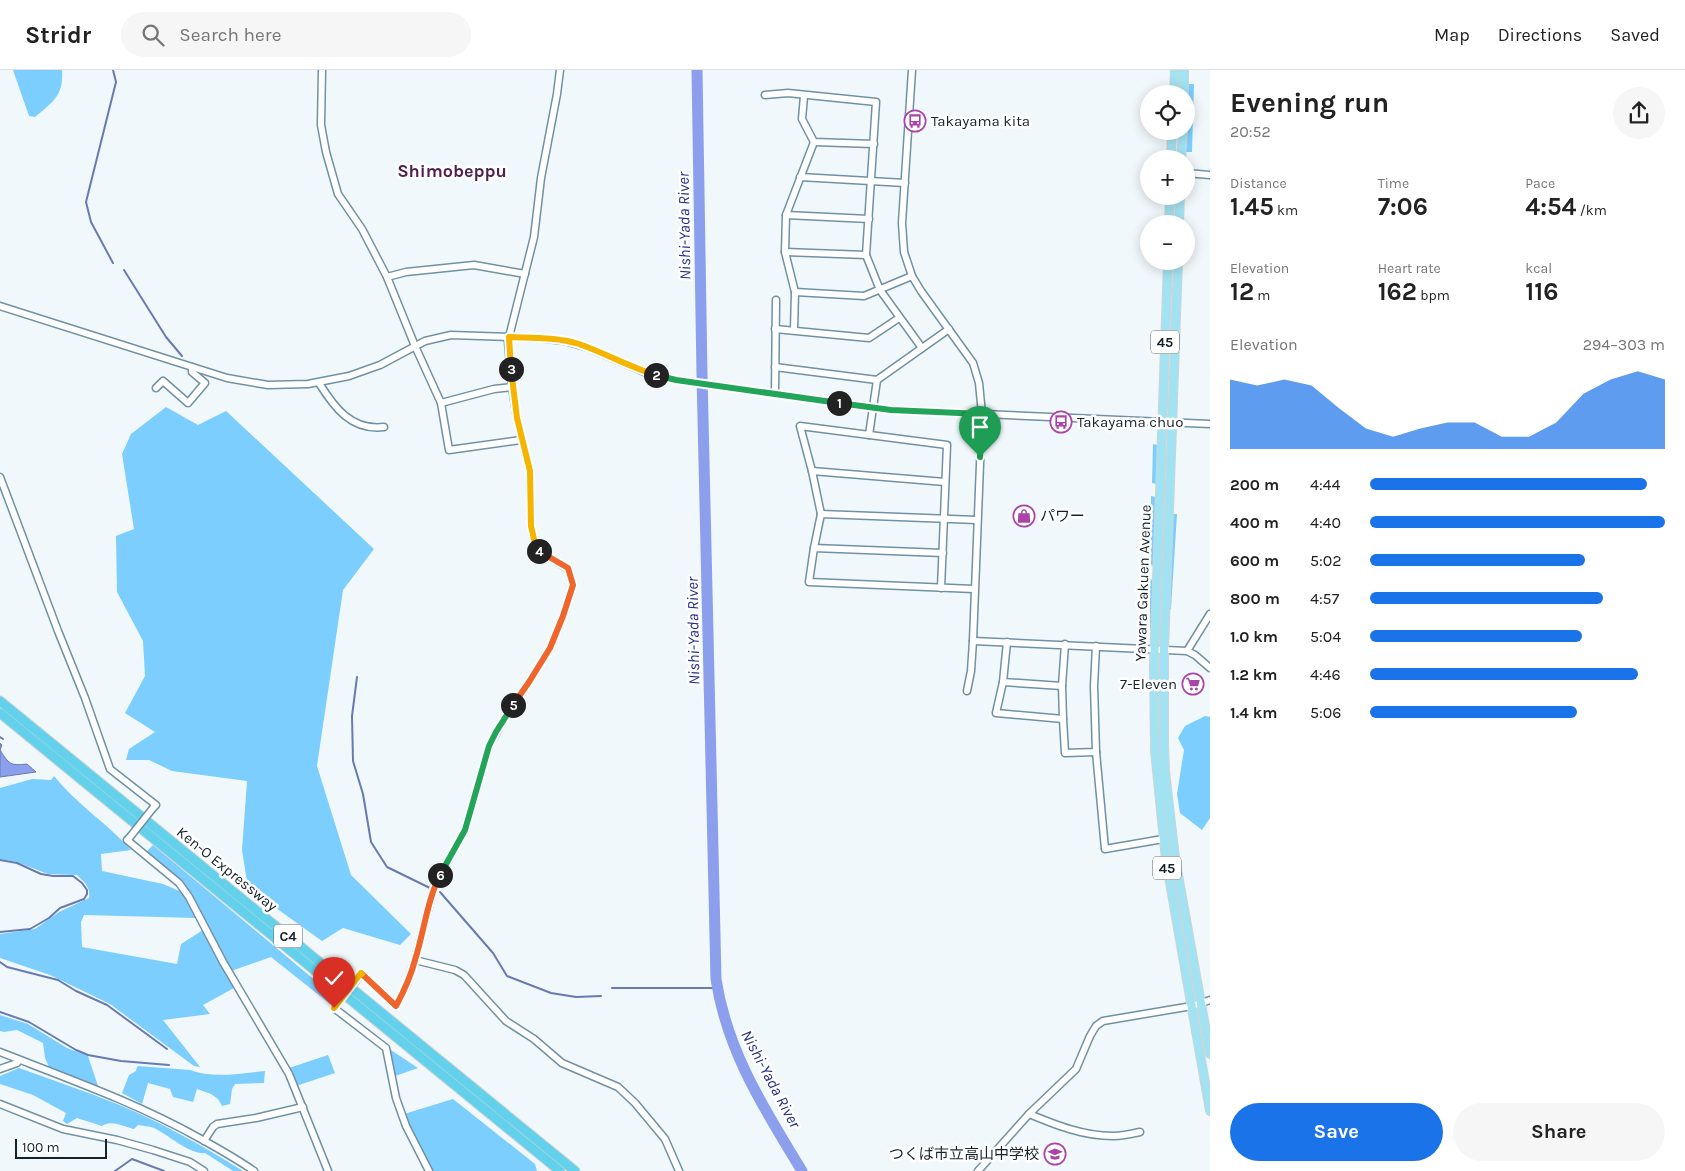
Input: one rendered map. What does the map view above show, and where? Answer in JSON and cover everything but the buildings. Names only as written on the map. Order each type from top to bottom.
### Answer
[{"type":"highway","name":"Ken-O Expressway","points":[[0,701],[575,1171]]},
{"type":"highway","name":"Ken-O Expressway","points":[[0,713],[560,1171]]},
{"type":"main road","points":[[1174,85],[1175,70]]},
{"type":"main road","points":[[1184,70],[1184,85]]},
{"type":"main road","name":"Yawara Gakuen Avenue","points":[[1168,270],[1154,648],[1155,751],[1163,839],[1210,1111]]},
{"type":"main road","name":"Yawara Gakuen Avenue","points":[[1178,270],[1164,649],[1164,743],[1175,858],[1210,1054]]},
{"type":"street","points":[[322,70],[321,125],[326,152],[338,194],[362,229],[387,276],[441,404],[449,450],[521,440]]},
{"type":"street","points":[[429,1171],[406,1126],[396,1098],[386,1048],[334,1008],[361,973],[396,1006],[407,984],[415,960],[434,887],[465,830],[489,746],[506,714],[550,648],[573,585],[568,568],[536,548],[531,526],[530,471],[521,440],[512,387],[509,337],[534,237],[541,178],[560,70]]},
{"type":"street","points":[[912,70],[902,238],[904,252],[912,276],[921,291],[973,362],[979,383],[982,414],[973,641],[967,691]]},
{"type":"street","points":[[765,95],[788,93],[876,102],[866,255],[880,290],[922,348]]},
{"type":"street","points":[[794,330],[795,292],[784,252],[786,215],[814,142],[802,119],[804,96]]},
{"type":"street","points":[[814,142],[874,144]]},
{"type":"street","points":[[1195,174],[1210,175]]},
{"type":"street","points":[[800,177],[905,182]]},
{"type":"street","points":[[786,215],[869,219]]},
{"type":"street","points":[[784,252],[866,255]]},
{"type":"street","points":[[387,276],[406,272],[474,265],[525,274]]},
{"type":"street","points":[[795,292],[864,296],[912,276]]},
{"type":"street","points":[[774,394],[776,300]]},
{"type":"street","points":[[0,306],[192,368],[261,384],[295,385],[349,376],[392,359],[434,338],[451,335],[509,337],[565,340],[589,348],[647,373],[676,380],[873,407],[911,411],[1210,424]]},
{"type":"street","points":[[775,329],[869,338],[900,318]]},
{"type":"street","points":[[775,367],[877,380],[949,329]]},
{"type":"street","points":[[156,388],[163,381],[188,402],[205,383],[192,372],[192,368]]},
{"type":"street","points":[[869,435],[877,380]]},
{"type":"street","points":[[319,382],[334,406],[348,418],[367,426],[384,428]]},
{"type":"street","points":[[441,404],[494,389],[512,387]]},
{"type":"street","points":[[941,588],[947,445],[800,426],[821,514],[808,582],[941,588],[974,589]]},
{"type":"street","points":[[812,471],[945,482]]},
{"type":"street","points":[[0,476],[85,698],[110,769],[156,805],[127,840],[179,883],[189,897],[222,962],[289,1074],[328,1171]]},
{"type":"street","points":[[821,514],[977,520]]},
{"type":"street","points":[[814,548],[943,553]]},
{"type":"street","points":[[1187,651],[1210,614]]},
{"type":"street","points":[[973,641],[1187,651],[1196,655],[1210,668]]},
{"type":"street","points":[[1007,642],[1003,682],[996,713],[1063,719]]},
{"type":"street","points":[[1065,644],[1062,686],[1065,753],[1096,752]]},
{"type":"street","points":[[1096,646],[1094,686],[1096,752],[1105,849],[1163,839]]},
{"type":"street","points":[[1003,682],[1062,686]]},
{"type":"street","points":[[415,960],[454,970],[464,975],[506,1021],[534,1038],[562,1063],[618,1087],[635,1103],[665,1139],[679,1171]]},
{"type":"street","points":[[978,1171],[1029,1114],[1076,1069],[1096,1026],[1104,1021],[1192,1006],[1210,1000]]},
{"type":"street","points":[[0,1052],[118,1097],[204,1141],[254,1171]]},
{"type":"street","points":[[0,1069],[17,1063],[20,1060]]},
{"type":"street","points":[[0,1104],[63,1130],[153,1150],[190,1162],[204,1171]]},
{"type":"street","points":[[204,1141],[217,1124],[256,1118],[303,1107]]},
{"type":"street","points":[[1029,1114],[1066,1129],[1091,1135],[1114,1136],[1140,1132]]},
{"type":"shaded area","points":[[13,70],[62,70],[59,92],[52,102],[35,117],[29,116]]},
{"type":"shaded area","points":[[1186,140],[1192,140],[1192,150],[1186,150]]},
{"type":"shaded area","points":[[166,407],[198,425],[226,411],[374,549],[343,590],[317,766],[351,875],[411,934],[400,945],[343,928],[322,941],[248,888],[242,850],[247,781],[172,771],[149,760],[126,760],[129,749],[155,732],[125,713],[145,676],[143,641],[117,592],[116,536],[134,529],[122,454],[131,434]]},
{"type":"shaded area","points":[[1153,444],[1158,445],[1156,484],[1152,483]]},
{"type":"shaded area","points":[[1151,496],[1156,497],[1153,566],[1151,565]]},
{"type":"shaded area","points":[[1172,514],[1177,514],[1171,609],[1169,609]]},
{"type":"shaded area","points":[[1150,579],[1153,580],[1151,630],[1150,630]]},
{"type":"shaded area","points":[[1205,716],[1210,717],[1210,818],[1202,830],[1180,813],[1177,794],[1184,750],[1178,738],[1185,726]]},
{"type":"shaded area","points":[[0,750],[10,763],[17,765],[27,764],[36,772],[0,777]]},
{"type":"shaded area","points":[[54,776],[72,796],[131,850],[101,854],[102,871],[163,884],[184,893],[197,918],[84,915],[81,922],[82,947],[177,964],[181,944],[203,930],[234,988],[203,1005],[210,1014],[163,1020],[200,1067],[194,1066],[110,1004],[50,975],[0,958],[0,934],[35,929],[59,912],[89,898],[88,888],[77,875],[48,874],[17,862],[0,859],[0,788],[32,779],[51,780]]},
{"type":"shaded area","points":[[153,845],[335,997],[330,1004],[271,957],[231,971],[193,897],[183,884],[147,851]]},
{"type":"shaded area","points":[[0,1015],[28,1024],[67,1048],[88,1056],[98,1086],[49,1067],[45,1058],[43,1043],[17,1030],[0,1031]]},
{"type":"shaded area","points":[[388,1048],[418,1068],[395,1076]]},
{"type":"shaded area","points":[[328,1055],[335,1073],[296,1086],[289,1068]]},
{"type":"shaded area","points":[[138,1066],[190,1070],[218,1075],[265,1071],[264,1083],[235,1084],[232,1089],[230,1104],[222,1106],[215,1096],[197,1089],[193,1102],[173,1097],[170,1089],[148,1083],[142,1104],[122,1093],[129,1075],[136,1071]]},
{"type":"shaded area","points":[[19,1068],[133,1111],[182,1135],[243,1171],[233,1171],[205,1153],[199,1153],[186,1148],[152,1127],[138,1125],[134,1129],[114,1123],[102,1126],[77,1118],[67,1124],[63,1121],[66,1113],[33,1095],[0,1084],[0,1076]]},
{"type":"shaded area","points":[[453,1099],[535,1164],[537,1171],[431,1171],[404,1114]]},
{"type":"waterway","points":[[113,70],[116,82],[86,202],[91,222],[113,263]]},
{"type":"waterway","name":"Nishi-Yada River","points":[[697,70],[716,979],[721,1006],[738,1056],[761,1103],[802,1171]]},
{"type":"waterway","points":[[124,270],[166,337],[182,356]]},
{"type":"waterway","points":[[357,677],[352,716],[353,761],[363,794],[371,842],[387,867],[430,888]]},
{"type":"waterway","points":[[0,860],[17,863],[41,874],[73,876],[87,890],[84,899],[60,908],[49,918],[30,929],[0,932]]},
{"type":"waterway","points":[[440,892],[493,953],[507,976],[551,993],[576,997],[601,996]]},
{"type":"waterway","points":[[0,962],[7,967],[58,980],[76,991],[107,1005],[167,1049]]},
{"type":"waterway","points":[[612,988],[718,988]]},
{"type":"waterway","points":[[0,1012],[29,1022],[88,1055],[121,1061],[169,1065]]},
{"type":"waterway","points":[[115,1171],[132,1159],[164,1171]]},
{"type":"place","name":"Takayama kita","points":[[915,121]]},
{"type":"place","name":"Takayama chuo","points":[[1061,422]]},
{"type":"place","name":"パワー","points":[[1024,516]]},
{"type":"place","name":"7-Eleven","points":[[1193,684]]},
{"type":"place","name":"つくば市立高山中学校","points":[[1055,1154]]},
{"type":"district","name":"Shimobeppu","points":[[452,171]]},
{"type":"route","points":[[334,1008],[361,973],[396,1006],[407,984],[415,960],[434,887],[465,830],[489,746],[506,714],[550,648],[573,585],[568,568],[536,548],[531,526],[530,471],[521,440],[512,387],[509,337],[565,340],[589,348],[647,373],[676,380],[891,410],[982,414],[980,457]]}]
